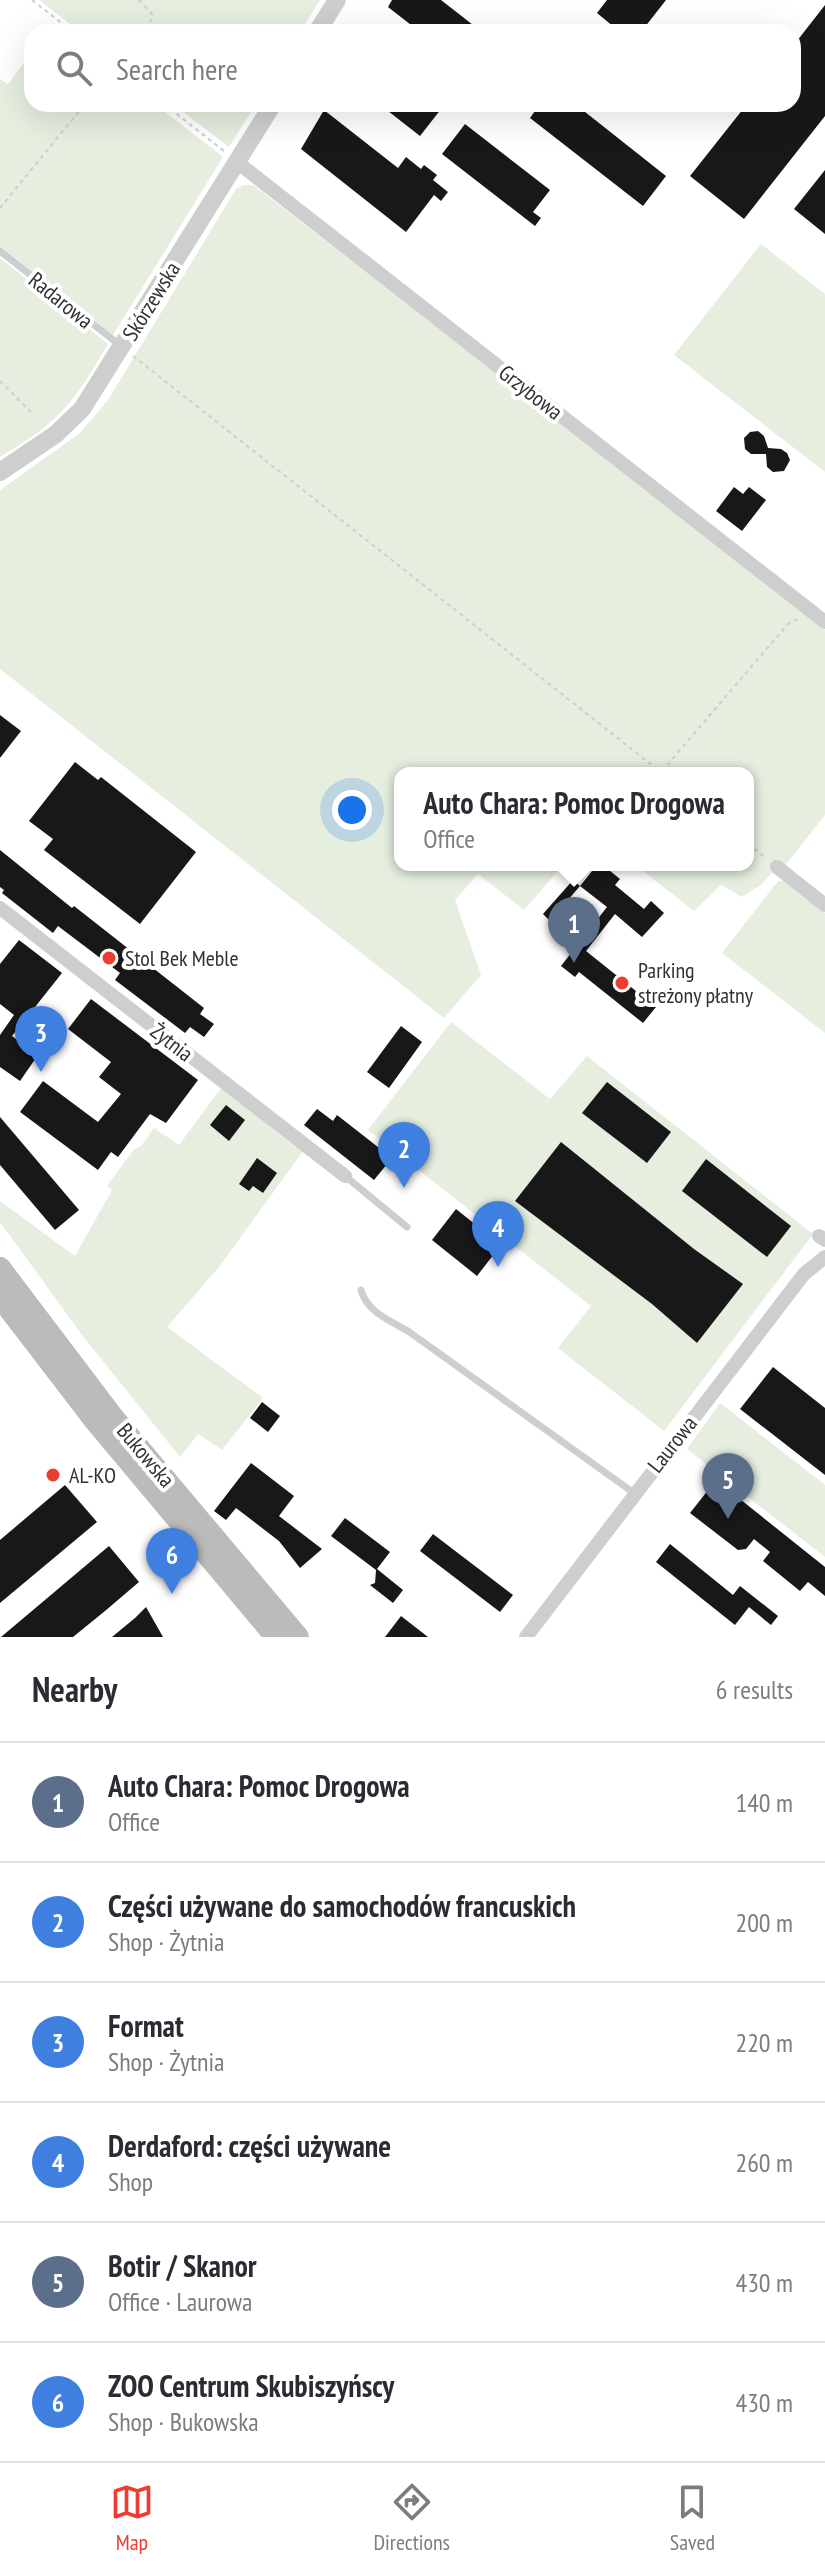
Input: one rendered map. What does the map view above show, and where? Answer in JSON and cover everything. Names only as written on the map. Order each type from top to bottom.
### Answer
[{"type":"main road","name":"Bukowska","points":[[0,1268],[112,1416],[298,1637]]},
{"type":"main road","name":"Bukowska","points":[[0,1297],[96,1422],[276,1637]]},
{"type":"street","points":[[322,24],[337,0]]},
{"type":"street","name":"Skórzewska","points":[[0,472],[69,423],[92,396],[268,112]]},
{"type":"street","name":"Grzybowa","points":[[237,162],[825,622]]},
{"type":"street","points":[[777,867],[825,905]]},
{"type":"street","name":"Żytnia","points":[[0,908],[345,1176]]},
{"type":"street","name":"Laurowa","points":[[526,1637],[804,1274],[825,1257]]},
{"type":"lane","name":"Radarowa","points":[[0,251],[123,348]]},
{"type":"lane","points":[[345,1176],[407,1227]]},
{"type":"lane","points":[[361,1290],[364,1301],[373,1311],[408,1331],[634,1493]]},
{"type":"path","points":[[32,0],[63,24]]},
{"type":"path","points":[[139,0],[152,14],[148,24]]},
{"type":"path","points":[[0,208],[78,112]]},
{"type":"path","points":[[174,112],[237,162]]},
{"type":"path","points":[[123,348],[654,767]]},
{"type":"path","points":[[0,381],[31,412]]},
{"type":"path","points":[[667,767],[788,624],[809,609]]},
{"type":"path","points":[[754,849],[777,867]]},
{"type":"green space","points":[[39,0],[320,0],[305,24],[70,24]]},
{"type":"green space","points":[[24,63],[24,112],[165,112],[223,157],[113,335],[0,246],[0,79],[8,84]]},
{"type":"green space","points":[[183,112],[251,112],[229,147]]},
{"type":"green space","points":[[253,185],[825,630],[825,815],[787,863],[777,867],[762,884],[742,897],[721,885],[694,911],[643,871],[754,871],[754,767],[394,767],[394,871],[558,871],[524,910],[478,874],[455,900],[481,975],[444,1018],[0,669],[0,490],[80,433],[108,400],[236,189]]},
{"type":"green space","points":[[761,244],[825,294],[825,472],[674,355]]},
{"type":"green space","points":[[0,258],[108,344],[66,407],[42,429],[0,457]]},
{"type":"green space","points":[[778,881],[783,881],[825,913],[825,1033],[722,953]]},
{"type":"green space","points":[[451,1022],[550,1099],[587,1056],[813,1234],[664,1431],[558,1348],[591,1306],[368,1130]]},
{"type":"green space","points":[[221,1088],[294,1146],[304,1150],[219,1267],[167,1327],[263,1398],[222,1450],[198,1434],[180,1457],[82,1335],[0,1222],[0,1201],[75,1256],[112,1190],[107,1186],[134,1149],[141,1146],[154,1128],[179,1145]]},
{"type":"green space","points":[[720,1403],[825,1485],[825,1557],[687,1449]]},
{"type":"building","points":[[392,0],[441,0],[472,24],[410,24],[388,7]]},
{"type":"building","points":[[607,0],[666,0],[647,24],[610,24],[597,13]]},
{"type":"building","points":[[825,5],[825,116],[744,219],[690,176],[741,112],[801,112],[801,36]]},
{"type":"building","points":[[323,112],[327,112],[398,168],[406,157],[421,169],[424,165],[437,175],[433,180],[448,192],[441,201],[434,195],[406,232],[301,149]]},
{"type":"building","points":[[389,112],[439,112],[420,136]]},
{"type":"building","points":[[534,112],[585,112],[666,176],[643,206],[530,118]]},
{"type":"building","points":[[465,124],[550,190],[533,212],[541,218],[535,226],[442,154]]},
{"type":"building","points":[[825,170],[825,234],[794,209]]},
{"type":"building","points":[[758,431],[764,436],[768,448],[787,453],[790,460],[784,471],[773,472],[767,467],[766,454],[751,454],[745,449],[744,438],[750,432]]},
{"type":"building","points":[[734,487],[743,494],[749,487],[766,500],[742,531],[716,511]]},
{"type":"building","points":[[0,715],[21,731],[0,758]]},
{"type":"building","points":[[75,762],[98,780],[101,777],[196,852],[140,924],[44,850],[53,839],[29,821]]},
{"type":"building","points":[[0,850],[204,1008],[200,1014],[214,1024],[204,1037],[190,1027],[185,1033],[115,980],[120,973],[58,926],[53,933],[2,893]]},
{"type":"building","points":[[592,871],[610,871],[620,879],[615,885],[644,909],[651,901],[664,913],[642,937],[615,914],[586,951],[656,1007],[643,1023],[579,972],[575,977],[561,966],[607,907],[580,886]]},
{"type":"building","points":[[573,880],[580,886],[550,921],[543,914]]},
{"type":"building","points":[[19,940],[62,973],[12,1036],[38,1055],[20,1081],[0,1067],[0,1035],[14,1015],[0,1004],[0,964]]},
{"type":"building","points":[[91,999],[198,1080],[166,1123],[150,1114],[118,1157],[111,1152],[98,1170],[20,1112],[43,1081],[98,1122],[121,1094],[99,1077],[111,1062],[68,1029]]},
{"type":"building","points":[[401,1026],[422,1042],[389,1088],[367,1072]]},
{"type":"building","points":[[607,1082],[671,1132],[647,1163],[582,1113]]},
{"type":"building","points":[[226,1105],[245,1120],[229,1141],[210,1125]]},
{"type":"building","points":[[317,1109],[333,1121],[337,1115],[392,1158],[374,1180],[304,1125]]},
{"type":"building","points":[[0,1117],[79,1210],[55,1230],[0,1165]]},
{"type":"building","points":[[561,1142],[694,1249],[743,1284],[697,1343],[652,1304],[515,1201]]},
{"type":"building","points":[[257,1158],[277,1173],[263,1193],[253,1186],[249,1191],[239,1184]]},
{"type":"building","points":[[706,1159],[791,1226],[767,1257],[682,1191]]},
{"type":"building","points":[[456,1209],[501,1245],[477,1276],[432,1240]]},
{"type":"building","points":[[773,1367],[825,1408],[825,1475],[740,1409]]},
{"type":"building","points":[[262,1402],[280,1416],[268,1432],[250,1418]]},
{"type":"building","points":[[251,1463],[294,1496],[279,1516],[322,1549],[300,1568],[279,1541],[236,1508],[226,1520],[214,1511]]},
{"type":"building","points":[[716,1480],[825,1567],[825,1596],[808,1582],[800,1591],[763,1561],[770,1552],[754,1539],[746,1549],[738,1550],[690,1513]]},
{"type":"building","points":[[65,1485],[97,1522],[0,1603],[0,1540]]},
{"type":"building","points":[[345,1518],[390,1552],[377,1569],[403,1590],[393,1603],[370,1585],[375,1583],[376,1570],[331,1536]]},
{"type":"building","points":[[433,1534],[513,1595],[500,1612],[420,1551]]},
{"type":"building","points":[[670,1544],[733,1595],[740,1586],[778,1616],[771,1625],[749,1607],[735,1625],[656,1562]]},
{"type":"building","points":[[109,1546],[139,1582],[105,1611],[73,1637],[1,1637]]},
{"type":"building","points":[[146,1607],[163,1637],[112,1637],[135,1618]]},
{"type":"building","points":[[401,1616],[428,1637],[385,1637]]},
{"type":"place","name":"Stol Bek Meble","points":[[109,958]]},
{"type":"place","name":"Auto Chara: Pomoc Drogowa","points":[[574,963]]},
{"type":"place","name":"Parking streżony płatny","points":[[622,983]]},
{"type":"place","name":"Format","points":[[41,1072]]},
{"type":"place","name":"Części używane do samochodów francuskich","points":[[404,1188]]},
{"type":"place","name":"Derdaford: części używane","points":[[498,1267]]},
{"type":"place","name":"AL-KO","points":[[53,1475]]},
{"type":"place","name":"Botir / Skanor","points":[[728,1519]]},
{"type":"place","name":"ZOO Centrum Skubiszyńscy","points":[[172,1594]]}]
